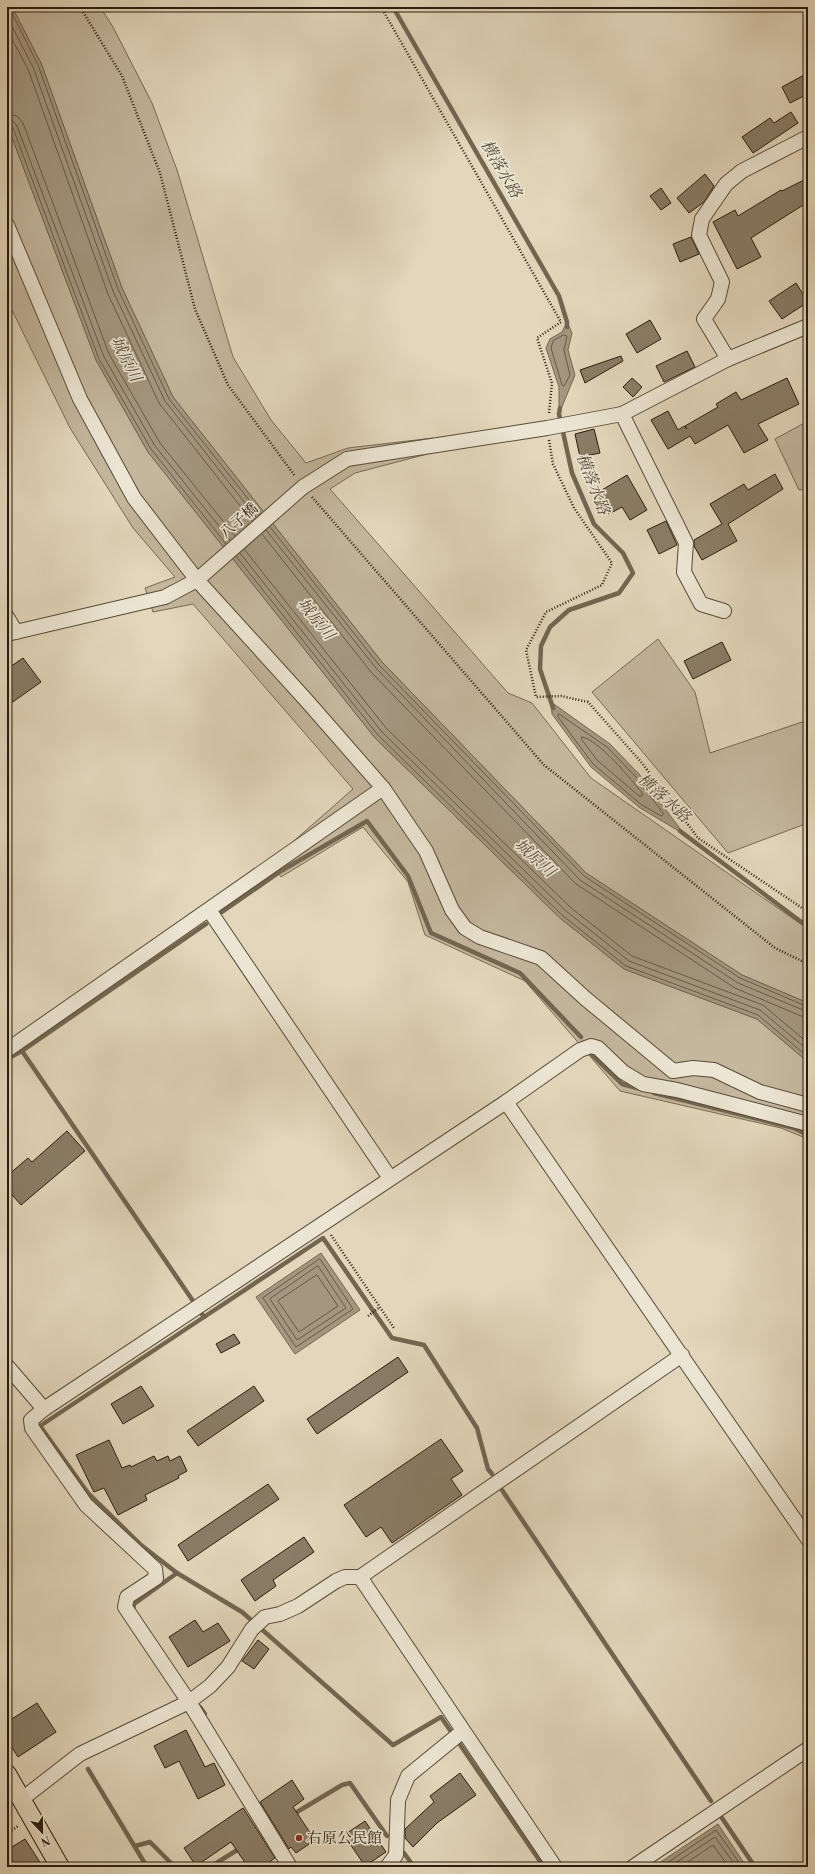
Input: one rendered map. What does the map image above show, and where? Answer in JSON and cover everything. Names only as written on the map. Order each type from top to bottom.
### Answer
[{"type":"main road","points":[[7,1774],[60,1867]]},
{"type":"street","points":[[728,358],[704,319],[718,299],[722,282],[699,235],[702,219],[726,184],[742,171],[808,137]]},
{"type":"street","points":[[7,225],[12,251],[80,399],[134,498],[197,580],[306,700],[383,788],[426,851],[452,910],[465,928],[480,936],[541,958],[586,999],[673,1071],[677,1090]]},
{"type":"street","name":"八子橋","points":[[11,633],[165,597],[197,580],[303,487],[348,459],[547,428],[622,414],[728,358],[808,326]]},
{"type":"street","points":[[622,414],[686,543],[684,572],[701,604],[724,612]]},
{"type":"street","points":[[7,617],[11,633]]},
{"type":"street","points":[[7,1050],[383,788]]},
{"type":"street","points":[[209,910],[390,1178]]},
{"type":"street","points":[[290,1867],[189,1702],[125,1608],[127,1597],[156,1578],[155,1569],[86,1505],[32,1428],[31,1420],[44,1409],[506,1102],[580,1050],[591,1046],[598,1048],[623,1072],[643,1084],[677,1090],[808,1124]]},
{"type":"street","points":[[673,1071],[693,1068],[714,1070],[760,1092],[808,1105]]},
{"type":"street","points":[[506,1102],[808,1539]]},
{"type":"street","points":[[22,1799],[80,1754],[189,1702],[210,1686],[228,1667],[256,1625],[265,1617],[280,1614],[298,1606],[341,1579],[346,1577],[360,1577],[682,1355]]},
{"type":"street","points":[[7,1366],[44,1409]]},
{"type":"street","points":[[360,1577],[463,1732],[556,1867]]},
{"type":"street","points":[[387,1867],[396,1855],[398,1800],[408,1776],[463,1732]]},
{"type":"street","points":[[633,1867],[808,1748]]},
{"type":"path","points":[[80,7],[125,83],[160,173],[195,309],[228,385],[303,487],[544,765],[775,948],[808,964]]},
{"type":"path","points":[[382,7],[561,322],[537,338],[552,383],[547,428],[553,464],[571,501],[612,563],[602,584],[546,612],[526,650],[536,697],[561,696],[588,702],[642,763],[698,838],[808,912]]},
{"type":"path","points":[[323,1223],[394,1328]]},
{"type":"path","points":[[368,1316],[380,1307]]},
{"type":"shaded area","points":[[12,7],[100,7],[113,27],[152,103],[177,170],[233,357],[271,420],[306,463],[348,448],[433,438],[435,452],[355,473],[330,489],[508,693],[532,703],[591,778],[808,929],[808,1003],[742,975],[586,873],[382,662],[173,397],[122,288],[41,63]]},
{"type":"shaded area","points":[[7,124],[96,360],[148,452],[375,738],[560,918],[624,969],[757,1019],[808,1062],[808,1139],[781,1128],[620,1091],[525,981],[425,935],[408,882],[363,827],[281,877],[271,861],[353,789],[193,604],[153,612],[145,588],[175,577],[133,528],[70,428],[7,300]]},
{"type":"shaded area","points":[[808,421],[808,489],[799,490],[775,439]]},
{"type":"shaded area","points":[[658,639],[695,692],[710,753],[808,720],[808,823],[728,853],[592,692]]},
{"type":"water","name":"城原川","points":[[7,7],[12,7],[41,63],[122,288],[173,397],[382,662],[586,873],[742,975],[808,1003],[808,1062],[757,1019],[624,969],[560,918],[375,738],[148,452],[96,360],[7,124]]},
{"type":"water","points":[[567,322],[572,333],[568,350],[575,375],[559,414],[559,387],[546,348],[550,339],[562,332]]},
{"type":"water","points":[[551,702],[610,744],[639,774],[684,834],[640,808],[591,767],[552,714]]},
{"type":"water","points":[[321,1253],[360,1310],[295,1354],[256,1297]]},
{"type":"water","points":[[718,1824],[744,1863],[739,1867],[653,1867]]},
{"type":"building","points":[[804,75],[808,82],[808,94],[790,103],[782,87]]},
{"type":"building","points":[[791,112],[798,123],[753,153],[742,137],[770,118],[774,123]]},
{"type":"building","points":[[705,174],[714,186],[704,202],[689,213],[677,198]]},
{"type":"building","points":[[808,178],[808,202],[751,238],[761,257],[737,269],[713,222],[735,210],[738,216],[781,190],[782,191]]},
{"type":"building","points":[[661,188],[671,203],[661,210],[650,196]]},
{"type":"building","points":[[691,237],[699,254],[680,262],[673,244]]},
{"type":"building","points":[[796,283],[808,302],[782,319],[769,301]]},
{"type":"building","points":[[650,320],[661,339],[637,353],[626,334]]},
{"type":"building","points":[[687,351],[695,367],[664,382],[656,366]]},
{"type":"building","points":[[621,356],[623,361],[585,383],[580,370]]},
{"type":"building","points":[[632,378],[642,387],[633,397],[623,387]]},
{"type":"building","points":[[787,378],[799,404],[758,424],[768,440],[744,453],[728,425],[695,444],[690,436],[668,449],[651,420],[668,411],[678,430],[684,426],[687,429],[685,426],[718,407],[716,404],[736,392],[741,400]]},
{"type":"building","points":[[594,429],[600,453],[580,457],[575,434]]},
{"type":"building","points":[[775,474],[783,489],[728,524],[737,541],[702,560],[694,546],[694,540],[722,524],[710,504],[744,484],[748,490]]},
{"type":"building","points":[[627,475],[647,510],[630,520],[622,507],[609,514],[597,493]]},
{"type":"building","points":[[666,521],[677,545],[659,554],[647,530]]},
{"type":"building","points":[[722,642],[731,660],[693,679],[684,661]]},
{"type":"building","points":[[23,658],[41,682],[7,706],[7,669]]},
{"type":"building","points":[[67,1131],[85,1151],[21,1205],[7,1189],[7,1176],[28,1158],[32,1162]]},
{"type":"building","points":[[234,1334],[240,1343],[221,1353],[216,1344]]},
{"type":"building","points":[[398,1357],[408,1372],[317,1434],[307,1419]]},
{"type":"building","points":[[141,1386],[154,1406],[123,1424],[111,1404]]},
{"type":"building","points":[[254,1386],[264,1401],[198,1446],[187,1431]]},
{"type":"building","points":[[441,1439],[463,1471],[451,1479],[462,1495],[392,1543],[381,1527],[366,1537],[344,1505]]},
{"type":"building","points":[[109,1440],[122,1468],[130,1465],[131,1467],[154,1456],[157,1461],[168,1456],[170,1461],[180,1456],[187,1471],[178,1476],[179,1478],[145,1495],[147,1500],[118,1515],[104,1488],[94,1492],[76,1455]]},
{"type":"building","points":[[268,1484],[279,1499],[188,1561],[178,1545]]},
{"type":"building","points":[[304,1537],[314,1552],[273,1580],[276,1586],[255,1601],[241,1580]]},
{"type":"building","points":[[195,1620],[203,1632],[218,1623],[230,1641],[188,1667],[169,1637]]},
{"type":"building","points":[[258,1640],[269,1649],[254,1669],[242,1661]]},
{"type":"building","points":[[37,1703],[56,1732],[18,1757],[7,1740],[7,1722]]},
{"type":"building","points":[[186,1730],[205,1767],[214,1763],[225,1785],[198,1799],[179,1761],[165,1768],[154,1746]]},
{"type":"building","points":[[460,1773],[476,1795],[437,1823],[413,1847],[405,1838],[405,1829],[434,1802],[430,1796]]},
{"type":"building","points":[[292,1780],[304,1799],[293,1807],[315,1840],[296,1853],[291,1847],[289,1849],[260,1802]]},
{"type":"building","points":[[243,1808],[275,1858],[262,1867],[248,1867],[231,1842],[196,1866],[184,1848]]},
{"type":"building","points":[[365,1821],[386,1852],[365,1866],[344,1835]]},
{"type":"building","points":[[25,1839],[43,1867],[7,1867],[7,1850]]},
{"type":"waterway","name":"横落水路","points":[[393,7],[559,296],[567,322],[567,327]]},
{"type":"waterway","name":"横落水路","points":[[553,708],[540,669],[541,646],[550,627],[569,610],[619,593],[633,573],[623,553],[594,524],[572,473],[559,414],[560,408]]},
{"type":"waterway","points":[[222,912],[281,871],[367,821],[408,876],[431,933],[520,973],[581,1037]]},
{"type":"waterway","name":"横落水路","points":[[680,831],[808,927]]},
{"type":"waterway","points":[[22,1051],[206,924]]},
{"type":"waterway","points":[[7,1059],[22,1051],[204,1317],[323,1238],[392,1338],[424,1345],[477,1428],[488,1469],[492,1474]]},
{"type":"waterway","points":[[591,1054],[622,1084],[641,1089]]},
{"type":"waterway","points":[[654,1093],[794,1128],[808,1135]]},
{"type":"waterway","points":[[204,1317],[40,1426],[88,1493],[141,1545],[177,1573],[242,1612],[393,1745],[441,1717],[544,1867]]},
{"type":"waterway","points":[[502,1490],[711,1801]]},
{"type":"waterway","points":[[134,1611],[134,1604],[177,1573]]},
{"type":"waterway","points":[[200,1707],[205,1714]]},
{"type":"waterway","points":[[88,1769],[147,1867]]},
{"type":"waterway","points":[[292,1815],[342,1785],[350,1783],[387,1836]]},
{"type":"waterway","points":[[722,1818],[755,1867]]},
{"type":"waterway","points":[[135,1846],[150,1842],[175,1867]]},
{"type":"waterway","points":[[210,1867],[242,1847]]},
{"type":"waterway","points":[[404,1853],[414,1867]]},
{"type":"place","name":"右原公民館","points":[[299,1838]]}]
